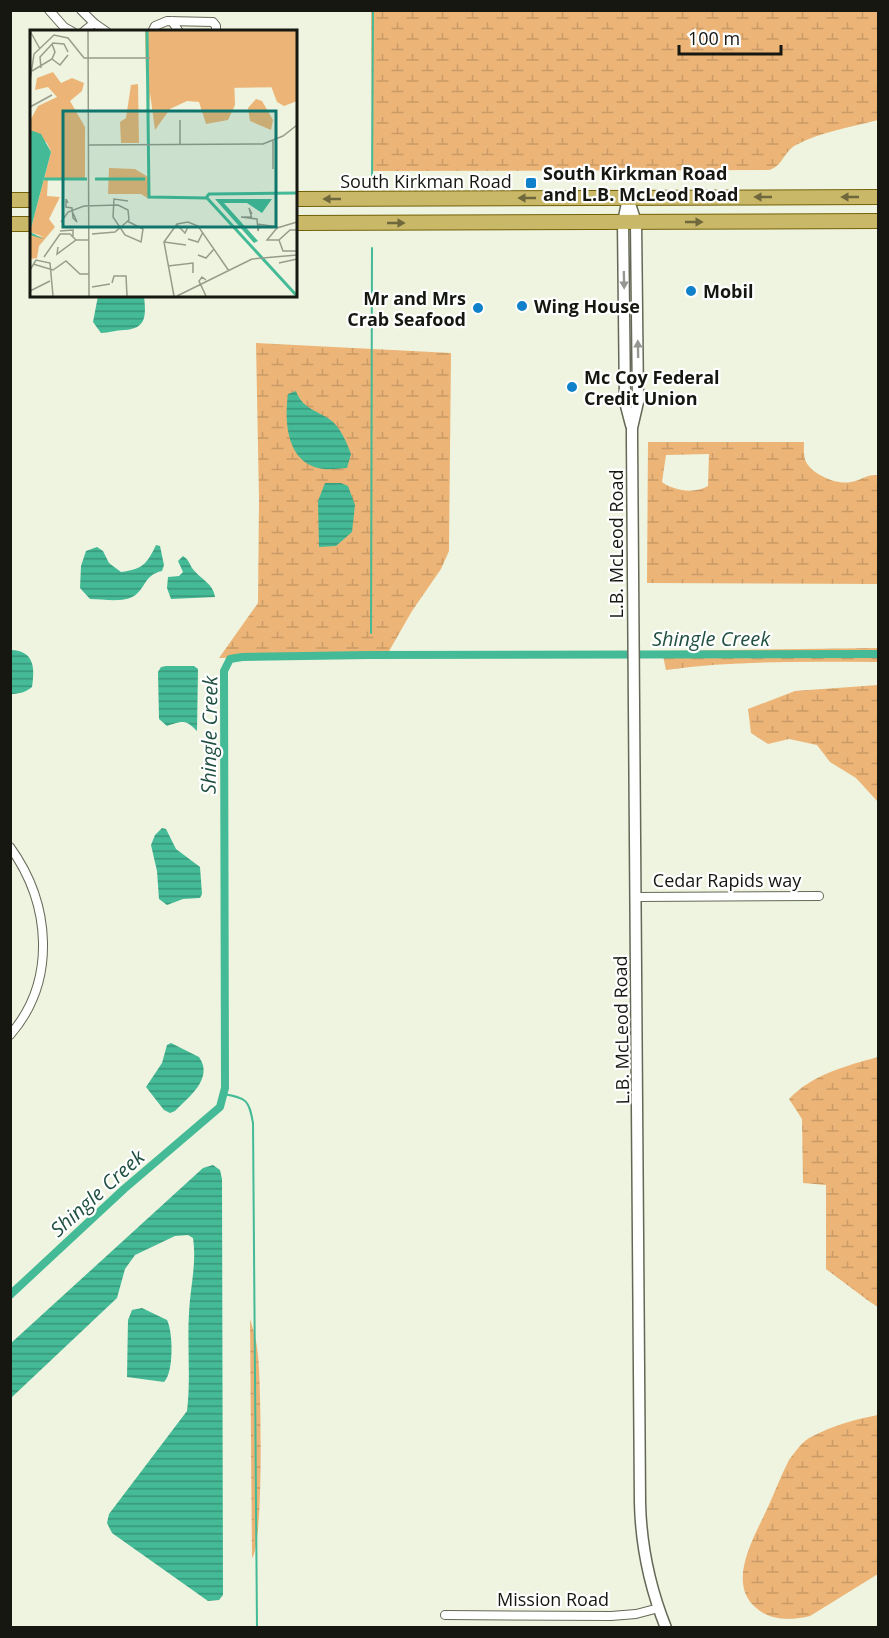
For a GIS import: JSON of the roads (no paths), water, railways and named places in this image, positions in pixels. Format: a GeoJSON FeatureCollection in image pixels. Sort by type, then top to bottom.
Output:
{"type":"FeatureCollection","features":[{"type":"Feature","properties":{"kind":"main road","name":"South Kirkman Road"},"geometry":{"type":"LineString","coordinates":[[297,199],[879,197]]}},
{"type":"Feature","properties":{"kind":"main road"},"geometry":{"type":"LineString","coordinates":[[10,200],[30,200]]}},
{"type":"Feature","properties":{"kind":"main road"},"geometry":{"type":"LineString","coordinates":[[297,223],[879,221]]}},
{"type":"Feature","properties":{"kind":"main road"},"geometry":{"type":"LineString","coordinates":[[10,224],[30,224]]}},
{"type":"Feature","properties":{"kind":"street"},"geometry":{"type":"LineString","coordinates":[[50,10],[69,30]]}},
{"type":"Feature","properties":{"kind":"street"},"geometry":{"type":"LineString","coordinates":[[81,10],[93,23],[104,30]]}},
{"type":"Feature","properties":{"kind":"street"},"geometry":{"type":"LineString","coordinates":[[172,21],[178,30]]}},
{"type":"Feature","properties":{"kind":"street"},"geometry":{"type":"LineString","coordinates":[[153,30],[155,26],[172,21],[213,22],[216,30]]}},
{"type":"Feature","properties":{"kind":"street"},"geometry":{"type":"LineString","coordinates":[[85,30],[93,23]]}},
{"type":"Feature","properties":{"kind":"street","name":"L.B. McLeod Road"},"geometry":{"type":"LineString","coordinates":[[628,198],[630,222],[625,402],[632,428],[640,1514],[648,1568],[666,1628]]}},
{"type":"Feature","properties":{"kind":"street"},"geometry":{"type":"LineString","coordinates":[[10,848],[22,866],[33,890],[44,944],[41,974],[33,999],[10,1035]]}},
{"type":"Feature","properties":{"kind":"street","name":"Cedar Rapids way"},"geometry":{"type":"LineString","coordinates":[[636,897],[819,896]]}},
{"type":"Feature","properties":{"kind":"street","name":"Mission Road"},"geometry":{"type":"LineString","coordinates":[[445,1615],[611,1616],[636,1614],[659,1608]]}},
{"type":"Feature","properties":{"kind":"waterway"},"geometry":{"type":"LineString","coordinates":[[372,183],[373,10]]}},
{"type":"Feature","properties":{"kind":"waterway"},"geometry":{"type":"LineString","coordinates":[[371,633],[372,248]]}},
{"type":"Feature","properties":{"kind":"waterway","name":"Shingle Creek"},"geometry":{"type":"LineString","coordinates":[[10,1295],[124,1189],[220,1107],[225,1088],[224,671],[230,659],[369,655],[878,654]]}},
{"type":"Feature","properties":{"kind":"waterway"},"geometry":{"type":"LineString","coordinates":[[223,1094],[246,1101],[253,1123],[257,1628]]}},
{"type":"Feature","properties":{"kind":"place","name":"South Kirkman Road and L.B. McLeod Road"},"geometry":{"type":"Point","coordinates":[531,183]}},
{"type":"Feature","properties":{"kind":"place","name":"Mobil"},"geometry":{"type":"Point","coordinates":[691,291]}},
{"type":"Feature","properties":{"kind":"place","name":"Wing House"},"geometry":{"type":"Point","coordinates":[522,306]}},
{"type":"Feature","properties":{"kind":"place","name":"Mr and Mrs Crab Seafood"},"geometry":{"type":"Point","coordinates":[478,308]}},
{"type":"Feature","properties":{"kind":"place","name":"Mc Coy Federal Credit Union"},"geometry":{"type":"Point","coordinates":[572,387]}}]}
